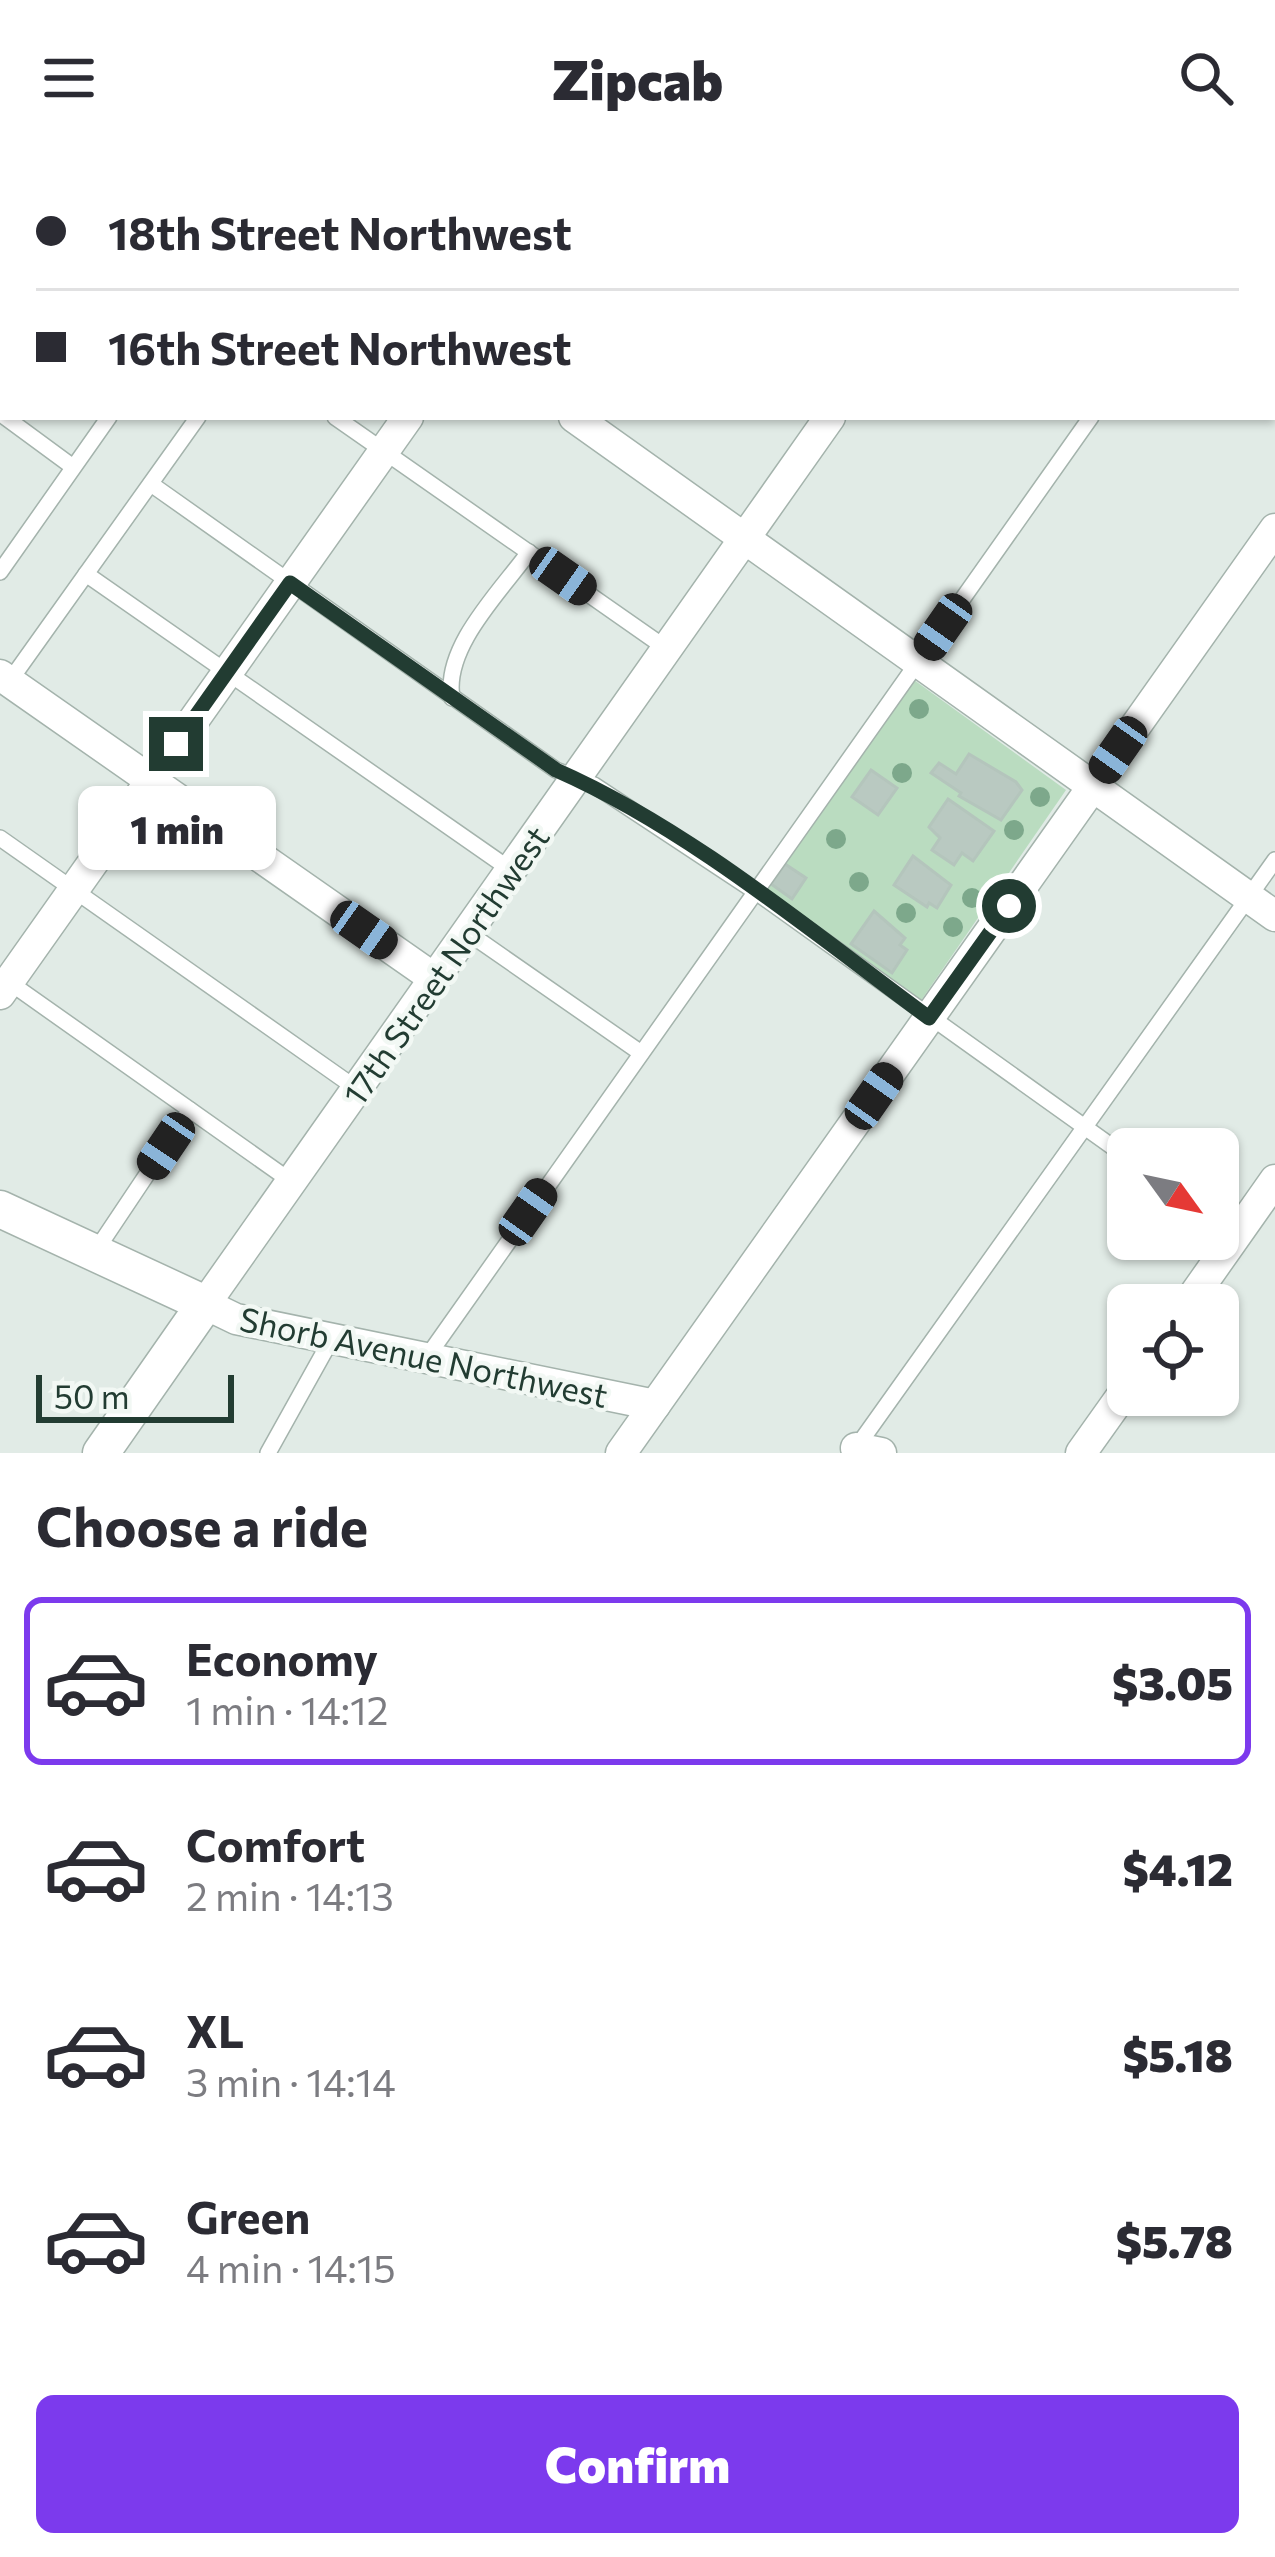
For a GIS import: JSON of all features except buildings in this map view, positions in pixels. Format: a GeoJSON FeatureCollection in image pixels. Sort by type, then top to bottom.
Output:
{"type":"FeatureCollection","features":[{"type":"Feature","properties":{"kind":"street"},"geometry":{"type":"LineString","coordinates":[[4,988],[406,420]]}},
{"type":"Feature","properties":{"kind":"street"},"geometry":{"type":"LineString","coordinates":[[578,420],[1275,916]]}},
{"type":"Feature","properties":{"kind":"street","name":"17th Street Northwest"},"geometry":{"type":"LineString","coordinates":[[101,1453],[745,538],[818,421]]}},
{"type":"Feature","properties":{"kind":"street"},"geometry":{"type":"LineString","coordinates":[[621,1453],[1275,529]]}},
{"type":"Feature","properties":{"kind":"street"},"geometry":{"type":"LineString","coordinates":[[5,679],[435,980]]}},
{"type":"Feature","properties":{"kind":"street"},"geometry":{"type":"LineString","coordinates":[[1239,1216],[1275,1180]]}},
{"type":"Feature","properties":{"kind":"street","name":"Shorb Avenue Northwest"},"geometry":{"type":"LineString","coordinates":[[0,1209],[236,1319],[655,1405]]}},
{"type":"Feature","properties":{"kind":"street"},"geometry":{"type":"LineString","coordinates":[[1081,1453],[1108,1416]]}},
{"type":"Feature","properties":{"kind":"lane"},"geometry":{"type":"LineString","coordinates":[[10,420],[74,467]]}},
{"type":"Feature","properties":{"kind":"lane"},"geometry":{"type":"LineString","coordinates":[[0,572],[107,420]]}},
{"type":"Feature","properties":{"kind":"lane"},"geometry":{"type":"LineString","coordinates":[[5,679],[196,420]]}},
{"type":"Feature","properties":{"kind":"lane"},"geometry":{"type":"LineString","coordinates":[[339,420],[667,649]]}},
{"type":"Feature","properties":{"kind":"lane"},"geometry":{"type":"LineString","coordinates":[[427,1357],[1089,420]]}},
{"type":"Feature","properties":{"kind":"lane"},"geometry":{"type":"LineString","coordinates":[[151,484],[452,698],[756,892],[1107,1144]]}},
{"type":"Feature","properties":{"kind":"lane"},"geometry":{"type":"LineString","coordinates":[[452,698],[449,674],[464,643],[529,552]]}},
{"type":"Feature","properties":{"kind":"lane"},"geometry":{"type":"LineString","coordinates":[[86,574],[512,870]]}},
{"type":"Feature","properties":{"kind":"lane"},"geometry":{"type":"LineString","coordinates":[[0,838],[357,1089]]}},
{"type":"Feature","properties":{"kind":"lane"},"geometry":{"type":"LineString","coordinates":[[868,1451],[1083,1127],[1275,860]]}},
{"type":"Feature","properties":{"kind":"lane"},"geometry":{"type":"LineString","coordinates":[[467,932],[641,1053]]}},
{"type":"Feature","properties":{"kind":"lane"},"geometry":{"type":"LineString","coordinates":[[4,988],[292,1182]]}},
{"type":"Feature","properties":{"kind":"lane"},"geometry":{"type":"LineString","coordinates":[[94,1253],[190,1110]]}},
{"type":"Feature","properties":{"kind":"lane"},"geometry":{"type":"LineString","coordinates":[[268,1453],[332,1338]]}},
{"type":"Feature","properties":{"kind":"green space"},"geometry":{"type":"Polygon","coordinates":[[[914,680],[1066,790],[920,1002],[763,888],[914,680]]]}},
{"type":"Feature","properties":{"kind":"route"},"geometry":{"type":"LineString","coordinates":[[176,744],[290,583],[556,770],[594,785],[756,892],[929,1018],[1009,906]]}}]}
